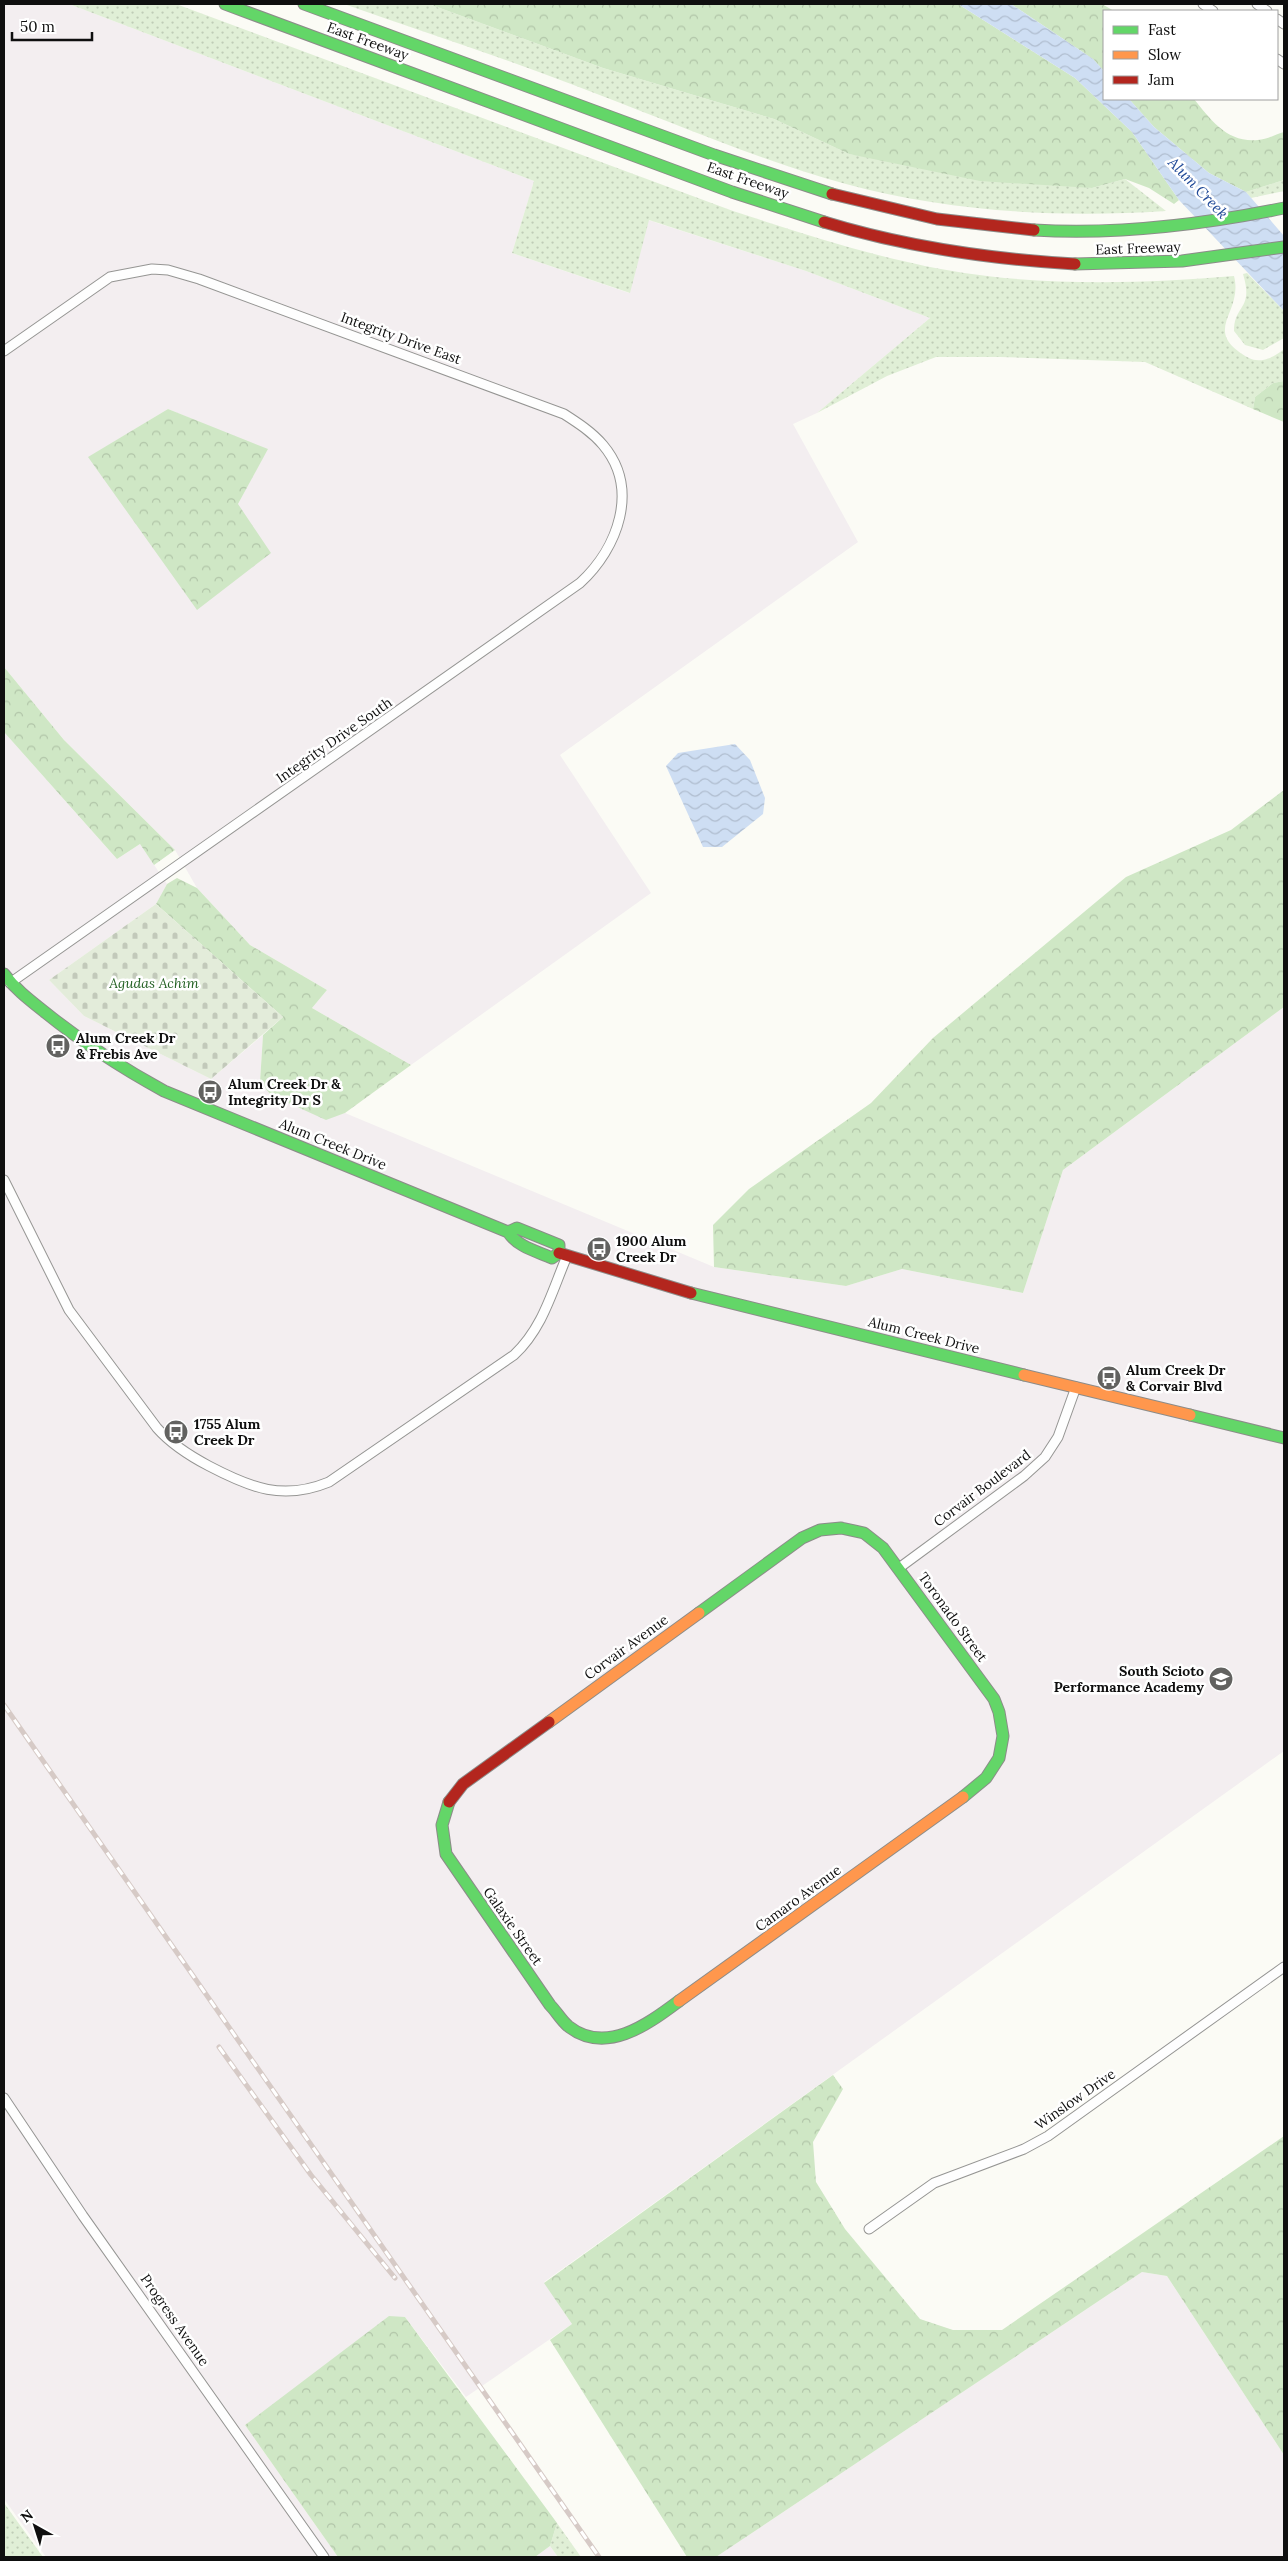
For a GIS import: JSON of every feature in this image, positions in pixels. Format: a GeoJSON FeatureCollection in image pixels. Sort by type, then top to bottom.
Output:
{"type":"FeatureCollection","features":[{"type":"Feature","properties":{"kind":"main road","name":"East Freeway"},"geometry":{"type":"LineString","coordinates":[[225,4],[749,197],[877,237],[964,254],[1041,263],[1108,265],[1183,262],[1284,247]]}},
{"type":"Feature","properties":{"kind":"main road","name":"East Freeway"},"geometry":{"type":"LineString","coordinates":[[304,4],[710,154],[795,183],[905,213],[1002,227],[1094,231],[1149,229],[1231,219],[1284,208]]}},
{"type":"Feature","properties":{"kind":"main road","name":"Alum Creek Drive"},"geometry":{"type":"LineString","coordinates":[[6,982],[88,1046],[124,1070],[164,1091],[508,1232],[512,1240],[552,1258],[563,1255],[722,1302],[1284,1438]]}},
{"type":"Feature","properties":{"kind":"main road","name":"Toronado Street"},"geometry":{"type":"LineString","coordinates":[[841,1528],[864,1533],[883,1548],[994,1699],[1003,1724],[1002,1751]]}},
{"type":"Feature","properties":{"kind":"main road","name":"Corvair Avenue"},"geometry":{"type":"LineString","coordinates":[[444,1812],[451,1796],[463,1784],[802,1538],[820,1530],[841,1528]]}},
{"type":"Feature","properties":{"kind":"main road","name":"Camaro Avenue"},"geometry":{"type":"LineString","coordinates":[[592,2037],[624,2036],[652,2021],[976,1788],[992,1772],[1002,1751]]}},
{"type":"Feature","properties":{"kind":"main road","name":"Galaxie Street"},"geometry":{"type":"LineString","coordinates":[[444,1812],[442,1840],[453,1866],[550,2005],[568,2026],[592,2037]]}},
{"type":"Feature","properties":{"kind":"street","name":"Integrity Drive East"},"geometry":{"type":"LineString","coordinates":[[4,350],[98,283],[110,277],[138,271],[168,270],[199,279],[564,414],[590,431],[604,445],[616,467],[620,483]]}},
{"type":"Feature","properties":{"kind":"street","name":"Integrity Drive South"},"geometry":{"type":"LineString","coordinates":[[6,982],[580,583],[597,565],[613,542],[620,518],[620,483]]}},
{"type":"Feature","properties":{"kind":"street"},"geometry":{"type":"LineString","coordinates":[[4,1180],[69,1310],[157,1428],[172,1444],[199,1460],[250,1485],[272,1491],[308,1490],[330,1482],[514,1355],[530,1338],[548,1308],[563,1255]]}},
{"type":"Feature","properties":{"kind":"street","name":"Corvair Boulevard"},"geometry":{"type":"LineString","coordinates":[[899,1568],[1024,1476],[1045,1457],[1058,1437],[1076,1388]]}},
{"type":"Feature","properties":{"kind":"street","name":"Winslow Drive"},"geometry":{"type":"LineString","coordinates":[[869,2229],[934,2183],[1024,2149],[1048,2136],[1284,1967]]}},
{"type":"Feature","properties":{"kind":"street","name":"Progress Avenue"},"geometry":{"type":"LineString","coordinates":[[4,2098],[83,2216],[324,2557]]}},
{"type":"Feature","properties":{"kind":"shaded area"},"geometry":{"type":"Polygon","coordinates":[[[4,4],[69,4],[534,181],[512,253],[629,293],[648,220],[806,271],[930,318],[817,413],[793,424],[858,542],[560,755],[651,893],[411,1065],[312,1008],[327,990],[250,945],[197,888],[175,850],[64,740],[4,667],[4,4]],[[168,409],[89,457],[238,504],[267,450],[168,409]]]}},
{"type":"Feature","properties":{"kind":"shaded area"},"geometry":{"type":"Polygon","coordinates":[[[4,732],[117,859],[140,844],[167,884],[156,904],[49,980],[84,1016],[211,1079],[263,1035],[260,1082],[326,1119],[345,1113],[714,1267],[846,1286],[902,1269],[1023,1293],[1063,1170],[1284,1007],[1284,1751],[544,2282],[572,2324],[466,2397],[405,2317],[245,2425],[338,2557],[46,2557],[4,2499],[4,732]]]}},
{"type":"Feature","properties":{"kind":"shaded area"},"geometry":{"type":"Polygon","coordinates":[[[1142,2272],[1167,2276],[1284,2455],[1284,2557],[716,2557],[1142,2272]]]}},
{"type":"Feature","properties":{"kind":"shaded area"},"geometry":{"type":"Polygon","coordinates":[[[550,2546],[558,2557],[535,2557],[550,2546]]]}},
{"type":"Feature","properties":{"kind":"green space"},"geometry":{"type":"Polygon","coordinates":[[[69,4],[176,4],[733,211],[889,258],[951,271],[1031,280],[1113,282],[1234,276],[1234,301],[1226,321],[1225,330],[1227,339],[1234,348],[1253,360],[1267,359],[1284,349],[1284,381],[1273,383],[1255,397],[1253,409],[1145,362],[1000,357],[936,357],[887,376],[817,413],[930,318],[806,271],[649,220],[630,293],[512,253],[534,181],[69,4]]]}},
{"type":"Feature","properties":{"kind":"green space"},"geometry":{"type":"Polygon","coordinates":[[[344,4],[429,4],[603,68],[774,119],[849,154],[1092,188],[1125,179],[1166,211],[1085,214],[1004,211],[925,201],[846,184],[742,150],[543,73],[344,4]]]}},
{"type":"Feature","properties":{"kind":"green space"},"geometry":{"type":"Polygon","coordinates":[[[429,4],[958,4],[1075,78],[1132,132],[1179,200],[1174,204],[1149,188],[1125,179],[1092,188],[980,181],[849,154],[774,119],[603,68],[429,4]]]}},
{"type":"Feature","properties":{"kind":"green space"},"geometry":{"type":"Polygon","coordinates":[[[1011,4],[1102,4],[1112,10],[1103,10],[1103,70],[1093,59],[1011,4]]]}},
{"type":"Feature","properties":{"kind":"green space"},"geometry":{"type":"Polygon","coordinates":[[[1130,100],[1195,100],[1214,122],[1237,138],[1261,140],[1284,132],[1284,180],[1246,192],[1209,173],[1154,127],[1130,100]]]}},
{"type":"Feature","properties":{"kind":"green space"},"geometry":{"type":"Polygon","coordinates":[[[1284,180],[1284,191],[1251,198],[1246,192],[1284,180]]]}},
{"type":"Feature","properties":{"kind":"green space"},"geometry":{"type":"Polygon","coordinates":[[[1247,273],[1284,311],[1284,338],[1263,350],[1245,345],[1234,331],[1237,316],[1245,301],[1246,286],[1243,274],[1247,273]]]}},
{"type":"Feature","properties":{"kind":"green space"},"geometry":{"type":"Polygon","coordinates":[[[1284,381],[1284,422],[1253,409],[1255,397],[1273,383],[1284,381]]]}},
{"type":"Feature","properties":{"kind":"green space"},"geometry":{"type":"Polygon","coordinates":[[[168,409],[268,449],[238,504],[271,553],[197,610],[88,457],[168,409]]]}},
{"type":"Feature","properties":{"kind":"green space"},"geometry":{"type":"Polygon","coordinates":[[[4,667],[64,740],[175,850],[154,865],[140,844],[117,859],[4,732],[4,667]]]}},
{"type":"Feature","properties":{"kind":"green space"},"geometry":{"type":"Polygon","coordinates":[[[1284,790],[1284,1007],[1063,1170],[1023,1293],[902,1269],[846,1286],[714,1267],[713,1225],[749,1189],[871,1103],[933,1038],[1126,877],[1231,830],[1284,790]]]}},
{"type":"Feature","properties":{"kind":"green space"},"geometry":{"type":"Polygon","coordinates":[[[177,878],[197,888],[250,945],[327,990],[312,1008],[411,1065],[345,1113],[326,1120],[271,1095],[260,1082],[263,1035],[283,1017],[156,904],[167,884],[177,878]]]}},
{"type":"Feature","properties":{"kind":"green space","name":"Agudas Achim"},"geometry":{"type":"Polygon","coordinates":[[[156,904],[283,1017],[211,1079],[84,1016],[49,980],[156,904]]]}},
{"type":"Feature","properties":{"kind":"green space"},"geometry":{"type":"Polygon","coordinates":[[[833,2075],[843,2089],[813,2142],[816,2182],[845,2229],[920,2319],[953,2330],[1002,2330],[1284,2136],[1284,2455],[1167,2276],[1142,2272],[716,2557],[687,2557],[550,2340],[572,2324],[544,2283],[833,2075]]]}},
{"type":"Feature","properties":{"kind":"green space"},"geometry":{"type":"Polygon","coordinates":[[[389,2316],[405,2317],[557,2523],[550,2546],[535,2557],[338,2557],[245,2425],[389,2316]]]}},
{"type":"Feature","properties":{"kind":"green space"},"geometry":{"type":"Polygon","coordinates":[[[4,2503],[43,2557],[4,2557],[4,2503]]]}},
{"type":"Feature","properties":{"kind":"green space"},"geometry":{"type":"Polygon","coordinates":[[[557,2523],[581,2557],[558,2557],[550,2546],[557,2523]]]}},
{"type":"Feature","properties":{"kind":"water","name":"Alum Creek"},"geometry":{"type":"Polygon","coordinates":[[[958,4],[1011,4],[1093,59],[1103,70],[1103,100],[1130,100],[1154,127],[1209,173],[1246,192],[1284,236],[1284,311],[1179,200],[1132,132],[1075,78],[958,4]]]}},
{"type":"Feature","properties":{"kind":"water"},"geometry":{"type":"Polygon","coordinates":[[[735,744],[750,760],[765,798],[763,814],[722,847],[703,847],[666,766],[678,753],[735,744]]]}},
{"type":"Feature","properties":{"kind":"railway"},"geometry":{"type":"LineString","coordinates":[[4,1705],[599,2557]]}},
{"type":"Feature","properties":{"kind":"railway"},"geometry":{"type":"LineString","coordinates":[[219,2047],[311,2175],[395,2278]]}},
{"type":"Feature","properties":{"kind":"traffic: fast"},"geometry":{"type":"LineString","coordinates":[[225,4],[732,192],[824,222]]}},
{"type":"Feature","properties":{"kind":"traffic: fast"},"geometry":{"type":"LineString","coordinates":[[304,4],[714,155],[832,194]]}},
{"type":"Feature","properties":{"kind":"traffic: fast"},"geometry":{"type":"LineString","coordinates":[[1034,230],[1128,230],[1191,224],[1284,208]]}},
{"type":"Feature","properties":{"kind":"traffic: fast"},"geometry":{"type":"LineString","coordinates":[[1075,264],[1182,261],[1284,247]]}},
{"type":"Feature","properties":{"kind":"traffic: fast"},"geometry":{"type":"LineString","coordinates":[[4,974],[24,995],[74,1035],[164,1091],[508,1232],[522,1245],[534,1251],[552,1258],[559,1253]]}},
{"type":"Feature","properties":{"kind":"traffic: fast"},"geometry":{"type":"LineString","coordinates":[[508,1232],[517,1228],[559,1245],[559,1253]]}},
{"type":"Feature","properties":{"kind":"traffic: fast"},"geometry":{"type":"LineString","coordinates":[[691,1293],[1024,1375]]}},
{"type":"Feature","properties":{"kind":"traffic: fast"},"geometry":{"type":"LineString","coordinates":[[1190,1415],[1284,1438]]}},
{"type":"Feature","properties":{"kind":"traffic: fast"},"geometry":{"type":"LineString","coordinates":[[841,1528],[864,1533],[883,1548],[994,1699],[999,1712],[1003,1736],[999,1758],[986,1778],[963,1797]]}},
{"type":"Feature","properties":{"kind":"traffic: fast"},"geometry":{"type":"LineString","coordinates":[[699,1613],[802,1538],[820,1530],[841,1528]]}},
{"type":"Feature","properties":{"kind":"traffic: fast"},"geometry":{"type":"LineString","coordinates":[[449,1802],[442,1825],[446,1854],[550,2005],[568,2026],[582,2034],[597,2038],[612,2037],[640,2027],[679,2001]]}},
{"type":"Feature","properties":{"kind":"traffic: slow"},"geometry":{"type":"LineString","coordinates":[[1024,1375],[1190,1415]]}},
{"type":"Feature","properties":{"kind":"traffic: slow"},"geometry":{"type":"LineString","coordinates":[[549,1722],[699,1613]]}},
{"type":"Feature","properties":{"kind":"traffic: slow"},"geometry":{"type":"LineString","coordinates":[[679,2001],[963,1797]]}},
{"type":"Feature","properties":{"kind":"traffic: jam"},"geometry":{"type":"LineString","coordinates":[[832,194],[937,219],[1034,230]]}},
{"type":"Feature","properties":{"kind":"traffic: jam"},"geometry":{"type":"LineString","coordinates":[[824,222],[917,245],[1011,259],[1075,264]]}},
{"type":"Feature","properties":{"kind":"traffic: jam"},"geometry":{"type":"LineString","coordinates":[[559,1253],[691,1293]]}},
{"type":"Feature","properties":{"kind":"traffic: jam"},"geometry":{"type":"LineString","coordinates":[[449,1802],[463,1784],[549,1722]]}},
{"type":"Feature","properties":{"kind":"place","name":"Alum Creek Dr & Frebis Ave"},"geometry":{"type":"Point","coordinates":[58,1046]}},
{"type":"Feature","properties":{"kind":"place","name":"Alum Creek Dr & Integrity Dr S"},"geometry":{"type":"Point","coordinates":[210,1092]}},
{"type":"Feature","properties":{"kind":"place","name":"1900 Alum Creek Dr"},"geometry":{"type":"Point","coordinates":[599,1249]}},
{"type":"Feature","properties":{"kind":"place","name":"Alum Creek Dr & Corvair Blvd"},"geometry":{"type":"Point","coordinates":[1109,1378]}},
{"type":"Feature","properties":{"kind":"place","name":"1755 Alum Creek Dr"},"geometry":{"type":"Point","coordinates":[176,1432]}},
{"type":"Feature","properties":{"kind":"place","name":"South Scioto Performance Academy"},"geometry":{"type":"Point","coordinates":[1221,1679]}}]}
